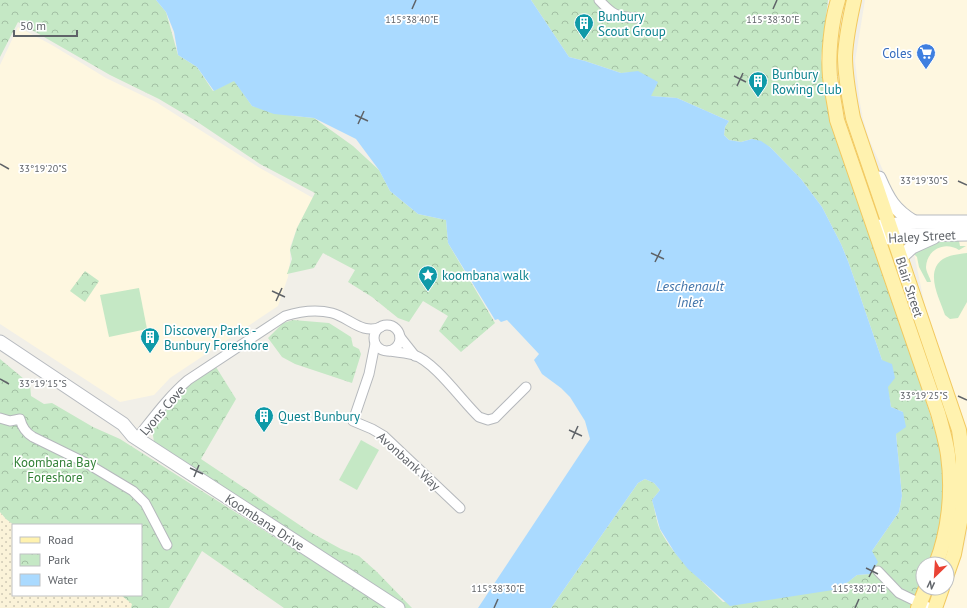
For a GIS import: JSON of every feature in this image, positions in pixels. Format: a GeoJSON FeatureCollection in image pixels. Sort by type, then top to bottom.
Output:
{"type":"FeatureCollection","features":[{"type":"Feature","properties":{"kind":"main road","name":"Blair Street"},"geometry":{"type":"LineString","coordinates":[[838,0],[832,34],[830,77],[841,132],[938,413],[948,455],[950,484],[947,517],[944,536],[938,556]]}},
{"type":"Feature","properties":{"kind":"main road","name":"Blair Street"},"geometry":{"type":"LineString","coordinates":[[854,0],[848,26],[845,56],[848,91],[856,132],[892,230],[959,430],[965,459],[963,506],[953,556]]}},
{"type":"Feature","properties":{"kind":"main road"},"geometry":{"type":"LineString","coordinates":[[856,132],[871,157],[888,197],[900,213],[914,222]]}},
{"type":"Feature","properties":{"kind":"main road","name":"Haley Street"},"geometry":{"type":"LineString","coordinates":[[876,233],[892,230],[914,222],[967,222]]}},
{"type":"Feature","properties":{"kind":"main road","name":"Haley Street"},"geometry":{"type":"LineString","coordinates":[[892,230],[967,234]]}},
{"type":"Feature","properties":{"kind":"main road"},"geometry":{"type":"LineString","coordinates":[[901,257],[912,247],[941,233]]}},
{"type":"Feature","properties":{"kind":"main road","name":"Koombana Drive"},"geometry":{"type":"LineString","coordinates":[[0,342],[123,424],[135,437],[398,608]]}},
{"type":"Feature","properties":{"kind":"main road","name":"Koombana Drive"},"geometry":{"type":"LineString","coordinates":[[0,352],[119,432],[135,437]]}},
{"type":"Feature","properties":{"kind":"main road"},"geometry":{"type":"LineString","coordinates":[[948,455],[965,459]]}},
{"type":"Feature","properties":{"kind":"main road"},"geometry":{"type":"LineString","coordinates":[[923,606],[925,596]]}},
{"type":"Feature","properties":{"kind":"main road"},"geometry":{"type":"LineString","coordinates":[[934,608],[939,596]]}},
{"type":"Feature","properties":{"kind":"street"},"geometry":{"type":"LineString","coordinates":[[599,0],[615,15],[622,18],[636,18]]}},
{"type":"Feature","properties":{"kind":"street","name":"Lyons Cove"},"geometry":{"type":"LineString","coordinates":[[135,437],[177,389],[188,380],[285,316],[303,311],[325,311],[365,329],[374,330],[381,327]]}},
{"type":"Feature","properties":{"kind":"street","name":"Lyons Cove"},"geometry":{"type":"LineString","coordinates":[[354,324],[362,333],[375,343]]}},
{"type":"Feature","properties":{"kind":"street"},"geometry":{"type":"LineString","coordinates":[[370,374],[375,343],[374,335],[381,327],[389,326],[396,330],[415,356],[430,366],[475,414],[482,418],[488,420],[495,418],[526,387]]}},
{"type":"Feature","properties":{"kind":"street"},"geometry":{"type":"LineString","coordinates":[[370,374],[382,356],[388,351],[396,348],[400,341],[400,337]]}},
{"type":"Feature","properties":{"kind":"street"},"geometry":{"type":"LineString","coordinates":[[375,343],[379,349],[415,356]]}},
{"type":"Feature","properties":{"kind":"street","name":"Avonbank Way"},"geometry":{"type":"LineString","coordinates":[[370,374],[353,421],[384,436],[460,508]]}},
{"type":"Feature","properties":{"kind":"street"},"geometry":{"type":"LineString","coordinates":[[0,418],[10,421],[20,419],[26,431],[33,438],[88,464],[133,491],[145,503],[167,545]]}},
{"type":"Feature","properties":{"kind":"street"},"geometry":{"type":"LineString","coordinates":[[878,571],[896,591],[923,606]]}},
{"type":"Feature","properties":{"kind":"shaded area"},"geometry":{"type":"Polygon","coordinates":[[[865,0],[967,0],[967,440],[929,326],[905,210],[893,193],[869,139],[863,119],[855,61],[865,0]]]}},
{"type":"Feature","properties":{"kind":"shaded area","name":"Discovery Parks - Bunbury Foreshore"},"geometry":{"type":"Polygon","coordinates":[[[18,27],[52,45],[106,78],[156,102],[260,168],[313,198],[297,228],[290,247],[288,277],[278,306],[170,378],[154,395],[120,402],[0,324],[0,65],[18,27]]]}},
{"type":"Feature","properties":{"kind":"shaded area"},"geometry":{"type":"Polygon","coordinates":[[[967,534],[967,608],[940,608],[945,596],[955,596],[955,571],[963,551],[967,534]]]}},
{"type":"Feature","properties":{"kind":"green space"},"geometry":{"type":"Polygon","coordinates":[[[0,0],[156,0],[166,12],[178,55],[197,67],[213,91],[234,80],[252,106],[294,116],[314,118],[353,146],[379,170],[390,191],[418,214],[446,220],[448,243],[495,323],[461,352],[439,331],[448,316],[423,301],[409,322],[398,318],[372,297],[348,282],[355,270],[323,253],[314,268],[287,274],[292,259],[290,250],[297,228],[315,193],[260,164],[196,121],[159,99],[110,75],[18,22],[0,57],[0,0]]]}},
{"type":"Feature","properties":{"kind":"green space"},"geometry":{"type":"Polygon","coordinates":[[[531,0],[828,0],[821,59],[834,125],[920,382],[943,456],[944,514],[933,556],[915,556],[915,596],[918,596],[913,608],[551,608],[638,483],[645,479],[654,483],[660,490],[652,500],[660,530],[666,540],[689,568],[723,602],[841,587],[857,575],[870,574],[872,551],[899,512],[902,496],[896,434],[903,412],[891,407],[882,360],[841,244],[822,207],[801,179],[770,147],[752,139],[741,142],[729,140],[724,135],[725,127],[729,121],[677,98],[650,96],[657,82],[638,72],[621,73],[569,57],[531,0]]]}},
{"type":"Feature","properties":{"kind":"green space"},"geometry":{"type":"Polygon","coordinates":[[[941,241],[959,241],[960,246],[966,246],[959,250],[948,246],[938,248],[933,251],[927,261],[926,269],[931,282],[927,282],[919,267],[917,257],[914,254],[927,246],[941,241]]]}},
{"type":"Feature","properties":{"kind":"green space"},"geometry":{"type":"Polygon","coordinates":[[[967,253],[967,302],[958,318],[950,319],[945,315],[937,294],[934,278],[935,271],[937,264],[943,259],[954,255],[967,253]]]}},
{"type":"Feature","properties":{"kind":"green space"},"geometry":{"type":"Polygon","coordinates":[[[85,271],[99,281],[85,302],[70,291],[85,271]]]}},
{"type":"Feature","properties":{"kind":"green space"},"geometry":{"type":"Polygon","coordinates":[[[139,288],[147,329],[109,337],[100,295],[139,288]]]}},
{"type":"Feature","properties":{"kind":"green space"},"geometry":{"type":"Polygon","coordinates":[[[293,320],[329,323],[351,337],[353,346],[359,349],[361,354],[352,383],[295,364],[282,357],[268,338],[283,323],[293,320]]]}},
{"type":"Feature","properties":{"kind":"green space","name":"Koombana Bay Foreshore"},"geometry":{"type":"Polygon","coordinates":[[[0,359],[30,384],[31,396],[44,404],[52,403],[93,427],[120,439],[389,608],[284,608],[202,551],[169,608],[131,608],[132,604],[122,596],[142,596],[142,524],[13,524],[0,512],[0,359]]]}},
{"type":"Feature","properties":{"kind":"green space"},"geometry":{"type":"Polygon","coordinates":[[[216,367],[236,399],[201,459],[310,532],[341,549],[359,556],[412,608],[405,608],[389,600],[154,442],[152,429],[156,422],[191,383],[216,367]]]}},
{"type":"Feature","properties":{"kind":"green space"},"geometry":{"type":"Polygon","coordinates":[[[361,440],[379,450],[357,490],[339,480],[361,440]]]}},
{"type":"Feature","properties":{"kind":"sand"},"geometry":{"type":"Polygon","coordinates":[[[0,512],[13,524],[12,596],[122,596],[133,604],[131,608],[0,608],[0,512]]]}},
{"type":"Feature","properties":{"kind":"water","name":"Leschenault Inlet"},"geometry":{"type":"Polygon","coordinates":[[[156,0],[531,0],[569,57],[621,73],[638,71],[658,82],[651,96],[677,98],[729,121],[725,127],[724,135],[729,140],[741,142],[752,139],[761,141],[770,147],[801,179],[822,207],[848,261],[882,360],[892,364],[895,378],[888,387],[891,407],[903,412],[906,427],[896,434],[902,496],[899,512],[872,551],[878,562],[870,574],[857,575],[833,590],[730,606],[688,569],[675,553],[660,529],[652,500],[660,490],[654,483],[645,479],[638,483],[551,608],[478,608],[590,439],[585,421],[570,397],[561,388],[542,374],[534,360],[539,354],[507,320],[501,322],[498,319],[495,320],[448,243],[446,220],[418,214],[390,191],[379,170],[356,139],[314,118],[274,114],[252,106],[234,81],[214,91],[197,67],[178,55],[174,32],[166,12],[156,0]]]}},
{"type":"Feature","properties":{"kind":"place","name":"Bunbury Scout Group"},"geometry":{"type":"Point","coordinates":[584,40]}},
{"type":"Feature","properties":{"kind":"place","name":"Coles"},"geometry":{"type":"Point","coordinates":[926,70]}},
{"type":"Feature","properties":{"kind":"place","name":"Bunbury Rowing Club"},"geometry":{"type":"Point","coordinates":[758,98]}},
{"type":"Feature","properties":{"kind":"place","name":"koombana walk"},"geometry":{"type":"Point","coordinates":[428,292]}},
{"type":"Feature","properties":{"kind":"place","name":"Discovery Parks - Bunbury Foreshore"},"geometry":{"type":"Point","coordinates":[150,354]}},
{"type":"Feature","properties":{"kind":"place","name":"Quest Bunbury"},"geometry":{"type":"Point","coordinates":[264,433]}}]}
